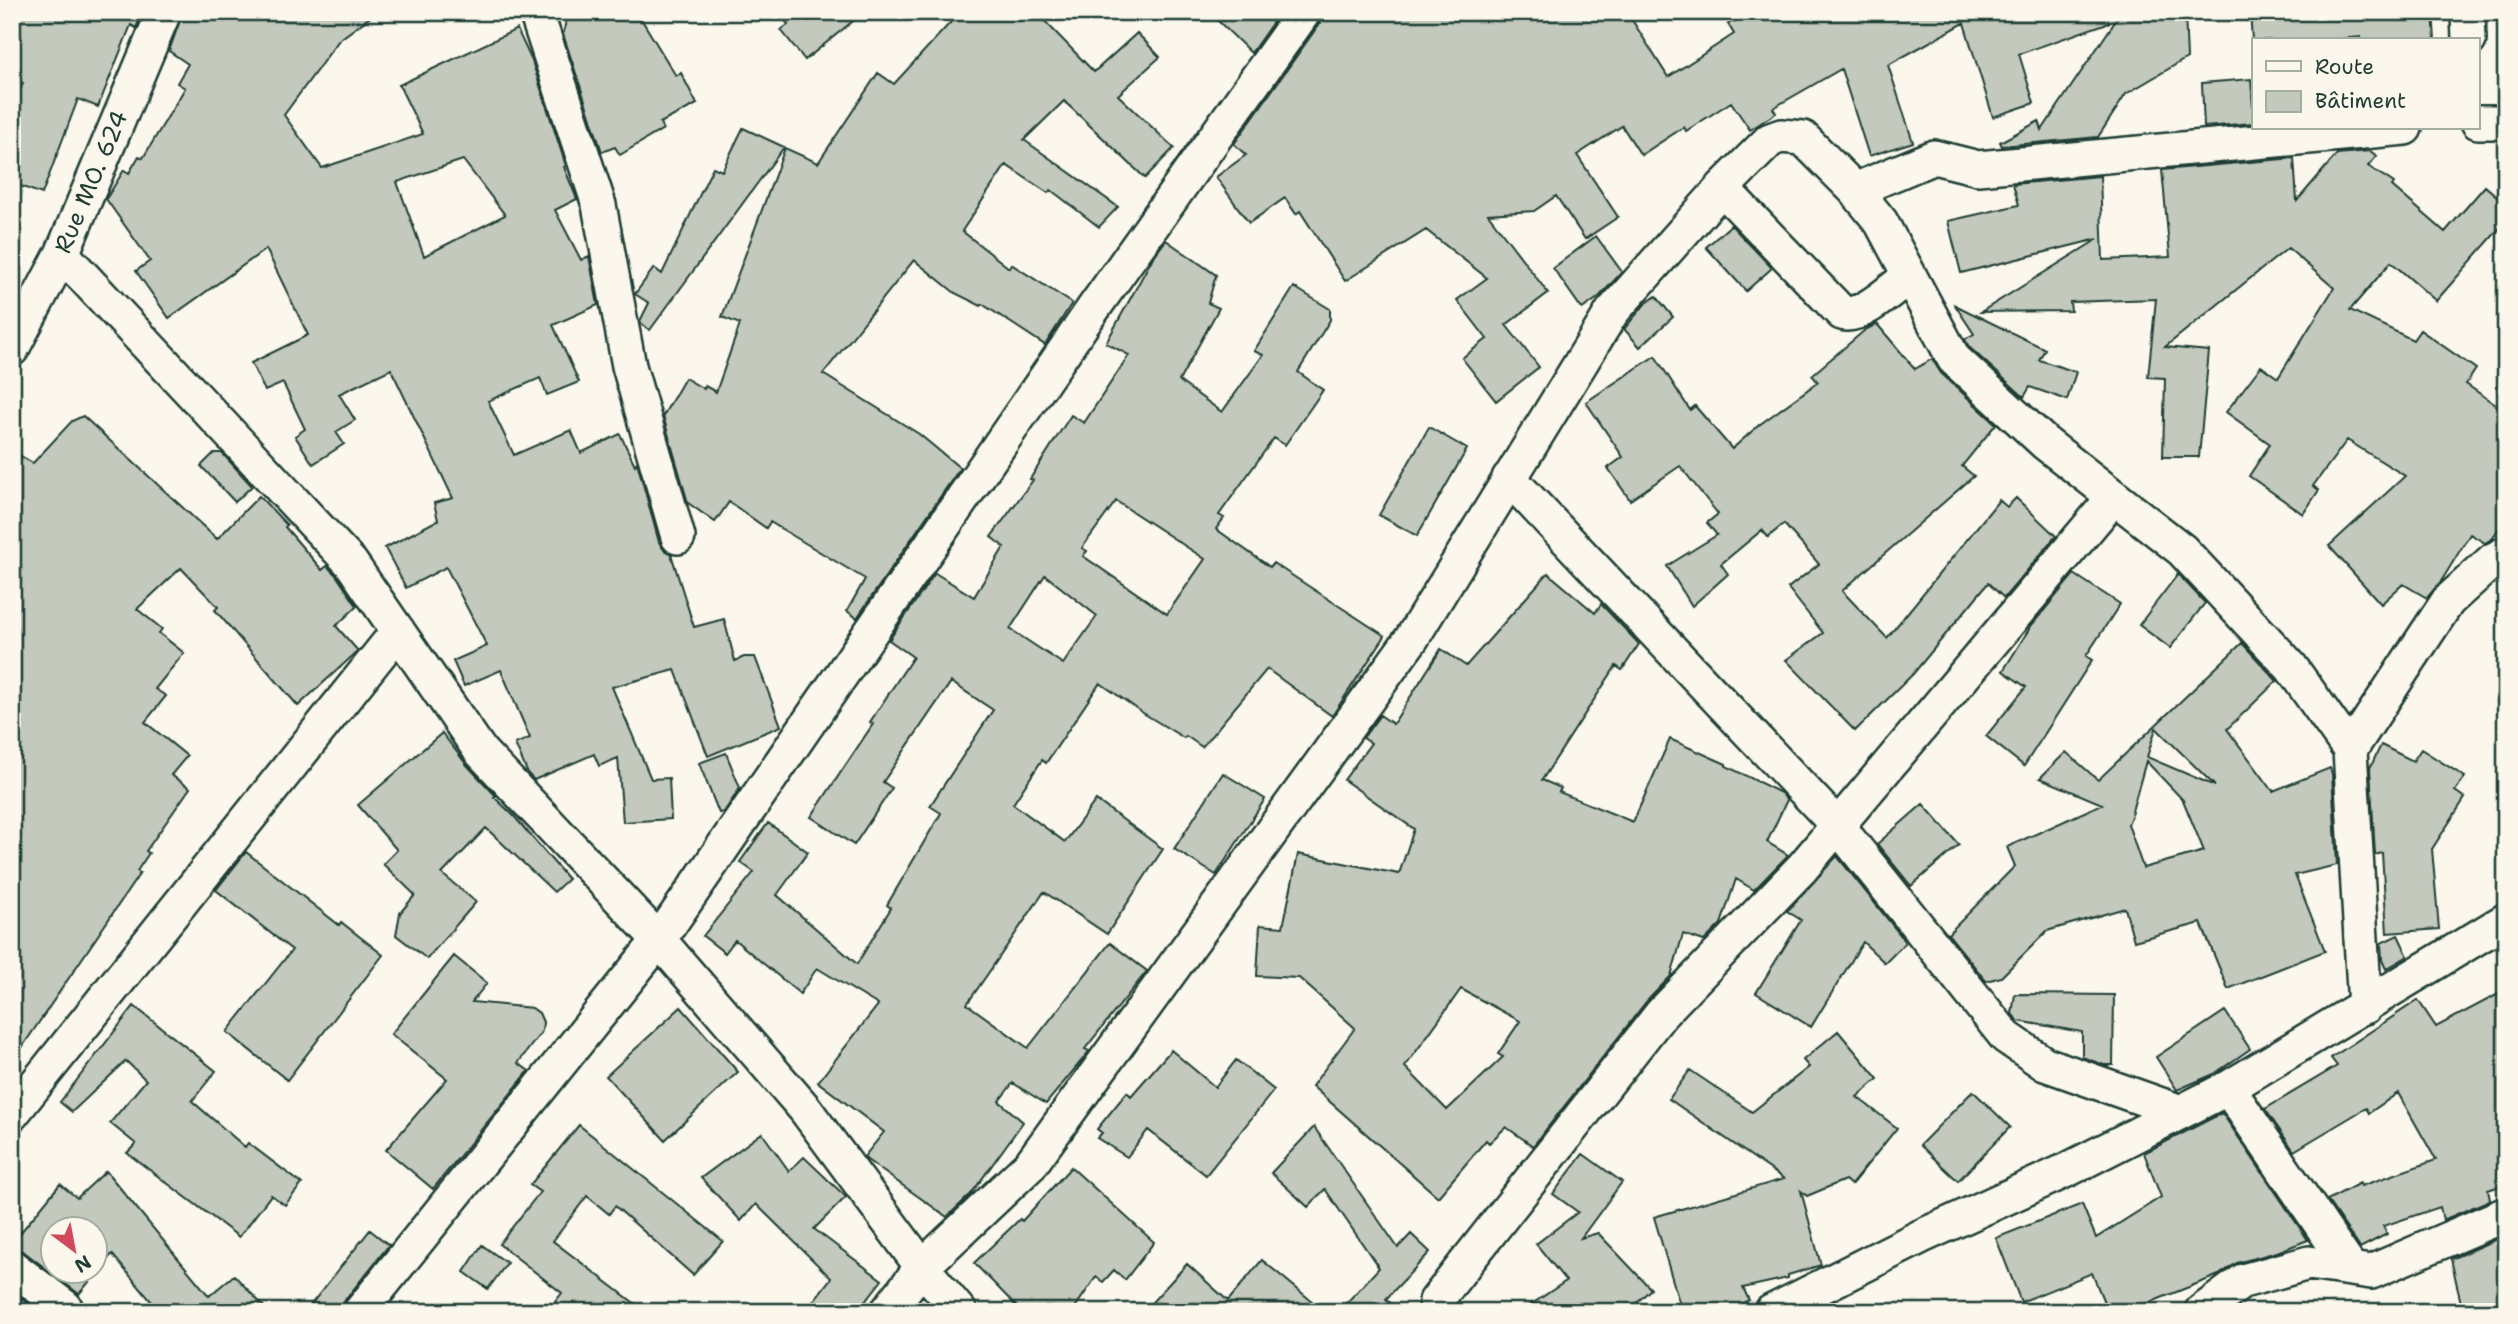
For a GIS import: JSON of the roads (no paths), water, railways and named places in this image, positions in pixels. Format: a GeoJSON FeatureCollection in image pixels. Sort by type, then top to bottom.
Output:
{"type":"FeatureCollection","features":[{"type":"Feature","properties":{"kind":"street","name":"Rue MO. 624"},"geometry":{"type":"LineString","coordinates":[[12,349],[62,254],[164,12]]}},
{"type":"Feature","properties":{"kind":"street"},"geometry":{"type":"LineString","coordinates":[[536,12],[599,205],[629,366],[678,537]]}},
{"type":"Feature","properties":{"kind":"street"},"geometry":{"type":"LineString","coordinates":[[359,1312],[659,940],[1093,309],[1304,12]]}},
{"type":"Feature","properties":{"kind":"street"},"geometry":{"type":"LineString","coordinates":[[2468,12],[2469,38]]}},
{"type":"Feature","properties":{"kind":"street"},"geometry":{"type":"LineString","coordinates":[[2480,122],[2506,122]]}},
{"type":"Feature","properties":{"kind":"street"},"geometry":{"type":"LineString","coordinates":[[1855,190],[1934,157],[1979,168],[2384,130]]}},
{"type":"Feature","properties":{"kind":"street"},"geometry":{"type":"LineString","coordinates":[[887,1312],[922,1268],[1030,1165],[1412,638],[1612,312],[1722,188],[1770,140],[1781,136],[1803,138],[1855,190],[1881,222],[1954,359],[2046,443],[2182,550],[2291,667],[2350,750],[2365,1007]]}},
{"type":"Feature","properties":{"kind":"street"},"geometry":{"type":"LineString","coordinates":[[1722,188],[1842,313],[1859,313],[1909,276]]}},
{"type":"Feature","properties":{"kind":"street"},"geometry":{"type":"LineString","coordinates":[[62,254],[351,562],[481,752],[659,940],[805,1109],[922,1268],[960,1312]]}},
{"type":"Feature","properties":{"kind":"street"},"geometry":{"type":"LineString","coordinates":[[1509,478],[1837,825],[2006,1037],[2045,1065],[2181,1112]]}},
{"type":"Feature","properties":{"kind":"street"},"geometry":{"type":"LineString","coordinates":[[1436,1301],[1661,1014],[1802,869],[2114,497]]}},
{"type":"Feature","properties":{"kind":"street"},"geometry":{"type":"LineString","coordinates":[[2350,750],[2448,601],[2493,560],[2506,553]]}},
{"type":"Feature","properties":{"kind":"street"},"geometry":{"type":"LineString","coordinates":[[12,1114],[398,631]]}},
{"type":"Feature","properties":{"kind":"street"},"geometry":{"type":"LineString","coordinates":[[1771,1312],[1922,1236],[2069,1169],[2228,1088],[2506,920]]}},
{"type":"Feature","properties":{"kind":"street"},"geometry":{"type":"LineString","coordinates":[[2228,1088],[2351,1269]]}},
{"type":"Feature","properties":{"kind":"street"},"geometry":{"type":"LineString","coordinates":[[2201,1312],[2243,1281],[2309,1264],[2371,1272],[2506,1214]]}},
{"type":"Feature","properties":{"kind":"street"},"geometry":{"type":"LineString","coordinates":[[12,1267],[65,1307]]}}]}
